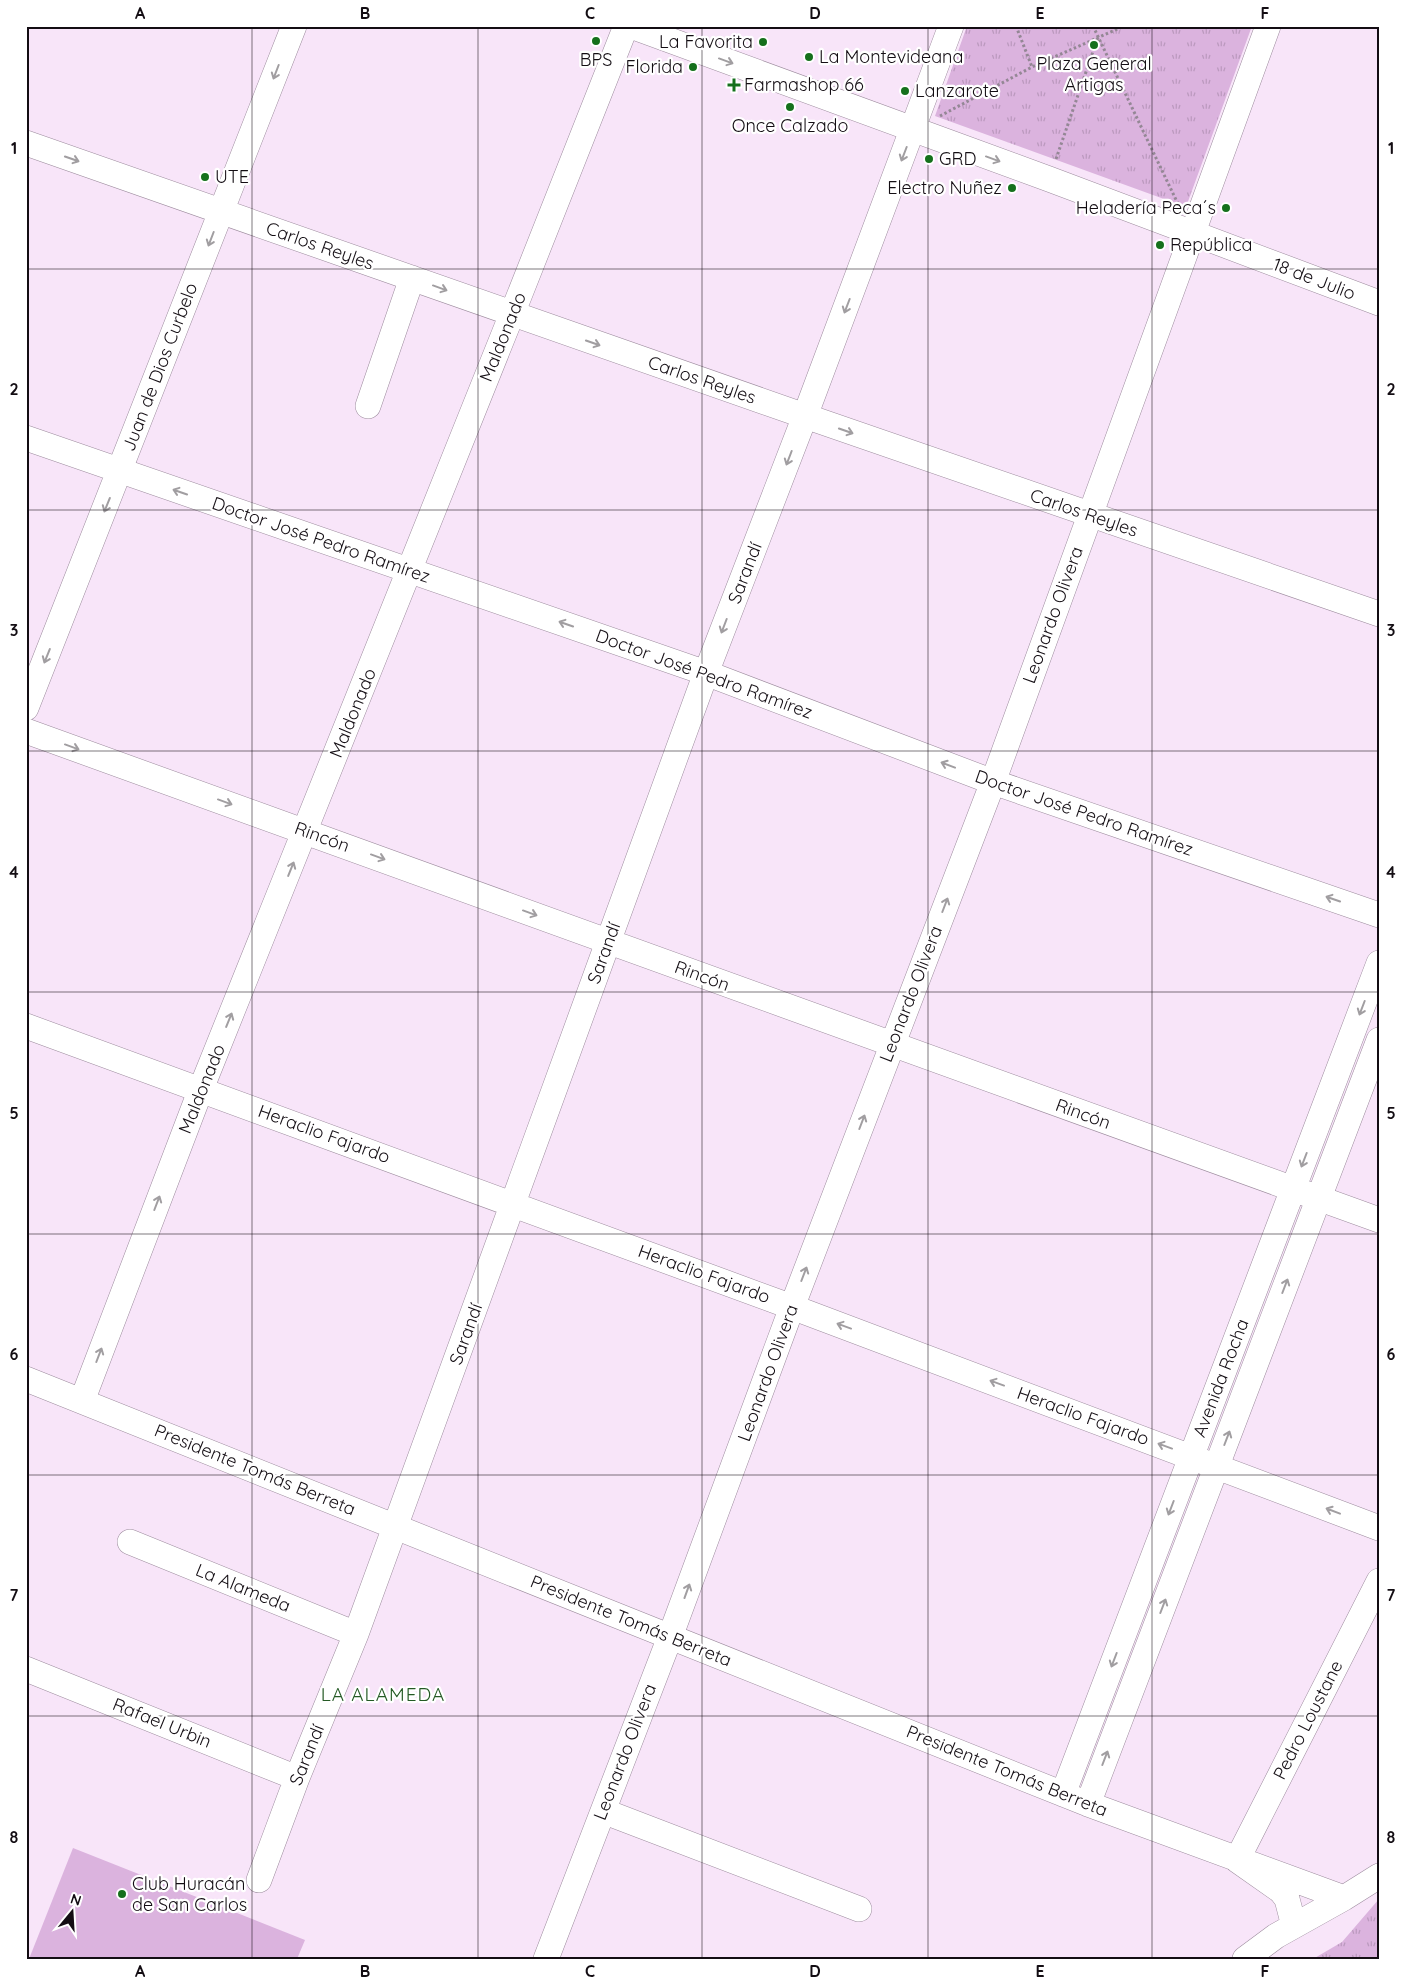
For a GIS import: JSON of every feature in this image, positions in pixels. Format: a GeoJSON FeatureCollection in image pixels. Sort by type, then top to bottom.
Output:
{"type":"FeatureCollection","features":[{"type":"Feature","properties":{"kind":"street","name":"Juan de Dios Curbelo"},"geometry":{"type":"LineString","coordinates":[[26,708],[294,26]]}},
{"type":"Feature","properties":{"kind":"street","name":"Maldonado"},"geometry":{"type":"LineString","coordinates":[[82,1401],[201,1089],[306,831],[626,26]]}},
{"type":"Feature","properties":{"kind":"street","name":"18 de Julio"},"geometry":{"type":"LineString","coordinates":[[631,26],[1049,179],[1379,303]]}},
{"type":"Feature","properties":{"kind":"street","name":"Sarandí"},"geometry":{"type":"LineString","coordinates":[[259,1880],[297,1778],[356,1634],[706,673],[805,416],[951,26]]}},
{"type":"Feature","properties":{"kind":"street","name":"Leonardo Olivera"},"geometry":{"type":"LineString","coordinates":[[546,1959],[670,1637],[891,1045],[993,782],[1088,515],[1268,26]]}},
{"type":"Feature","properties":{"kind":"street","name":"Carlos Reyles"},"geometry":{"type":"LineString","coordinates":[[26,143],[1088,515],[1379,614]]}},
{"type":"Feature","properties":{"kind":"street"},"geometry":{"type":"LineString","coordinates":[[368,406],[412,278]]}},
{"type":"Feature","properties":{"kind":"street","name":"Doctor José Pedro Ramírez"},"geometry":{"type":"LineString","coordinates":[[26,438],[706,673],[993,782],[1379,915]]}},
{"type":"Feature","properties":{"kind":"street","name":"Rincón"},"geometry":{"type":"LineString","coordinates":[[26,731],[1379,1220]]}},
{"type":"Feature","properties":{"kind":"street","name":"Avenida Rocha"},"geometry":{"type":"LineString","coordinates":[[1063,1794],[1379,962]]}},
{"type":"Feature","properties":{"kind":"street","name":"Heraclio Fajardo"},"geometry":{"type":"LineString","coordinates":[[26,1026],[792,1307],[1216,1465],[1379,1528]]}},
{"type":"Feature","properties":{"kind":"street","name":"Avenida Rocha"},"geometry":{"type":"LineString","coordinates":[[1088,1804],[1379,1040]]}},
{"type":"Feature","properties":{"kind":"street","name":"Presidente Tomás Berreta"},"geometry":{"type":"LineString","coordinates":[[26,1379],[1088,1804],[1344,1898]]}},
{"type":"Feature","properties":{"kind":"street","name":"La Alameda"},"geometry":{"type":"LineString","coordinates":[[130,1542],[356,1634]]}},
{"type":"Feature","properties":{"kind":"street","name":"Pedro Loustane"},"geometry":{"type":"LineString","coordinates":[[1237,1860],[1379,1581]]}},
{"type":"Feature","properties":{"kind":"street","name":"Rafael Urbin"},"geometry":{"type":"LineString","coordinates":[[26,1668],[297,1778]]}},
{"type":"Feature","properties":{"kind":"street"},"geometry":{"type":"LineString","coordinates":[[603,1811],[859,1909]]}},
{"type":"Feature","properties":{"kind":"street","name":"Presidente Tomás Berreta"},"geometry":{"type":"LineString","coordinates":[[1237,1860],[1281,1891],[1287,1899],[1285,1930]]}},
{"type":"Feature","properties":{"kind":"street"},"geometry":{"type":"LineString","coordinates":[[1246,1959],[1285,1930],[1344,1898],[1379,1876]]}},
{"type":"Feature","properties":{"kind":"path"},"geometry":{"type":"LineString","coordinates":[[1016,26],[1032,67]]}},
{"type":"Feature","properties":{"kind":"path"},"geometry":{"type":"LineString","coordinates":[[1094,26],[1192,232]]}},
{"type":"Feature","properties":{"kind":"path"},"geometry":{"type":"LineString","coordinates":[[913,130],[1032,67],[1124,26]]}},
{"type":"Feature","properties":{"kind":"path"},"geometry":{"type":"LineString","coordinates":[[1049,179],[1098,37]]}},
{"type":"Feature","properties":{"kind":"green space"},"geometry":{"type":"Polygon","coordinates":[[[967,26],[1252,26],[1186,207],[935,116],[967,26]]]}},
{"type":"Feature","properties":{"kind":"green space","name":"Club Huracán de San Carlos"},"geometry":{"type":"Polygon","coordinates":[[[73,1848],[305,1940],[297,1959],[29,1959],[73,1848]]]}},
{"type":"Feature","properties":{"kind":"green space"},"geometry":{"type":"Polygon","coordinates":[[[1379,1899],[1379,1959],[1313,1959],[1342,1942],[1379,1899]]]}},
{"type":"Feature","properties":{"kind":"place","name":"BPS"},"geometry":{"type":"Point","coordinates":[596,41]}},
{"type":"Feature","properties":{"kind":"place","name":"La Favorita"},"geometry":{"type":"Point","coordinates":[763,42]}},
{"type":"Feature","properties":{"kind":"place","name":"Plaza General Artigas"},"geometry":{"type":"Point","coordinates":[1094,45]}},
{"type":"Feature","properties":{"kind":"place","name":"La Montevideana"},"geometry":{"type":"Point","coordinates":[809,57]}},
{"type":"Feature","properties":{"kind":"place","name":"Florida"},"geometry":{"type":"Point","coordinates":[693,67]}},
{"type":"Feature","properties":{"kind":"place","name":"Farmashop 66"},"geometry":{"type":"Point","coordinates":[734,85]}},
{"type":"Feature","properties":{"kind":"place","name":"Lanzarote"},"geometry":{"type":"Point","coordinates":[905,91]}},
{"type":"Feature","properties":{"kind":"place","name":"Once Calzado"},"geometry":{"type":"Point","coordinates":[790,107]}},
{"type":"Feature","properties":{"kind":"place","name":"GRD"},"geometry":{"type":"Point","coordinates":[929,159]}},
{"type":"Feature","properties":{"kind":"place","name":"UTE"},"geometry":{"type":"Point","coordinates":[205,177]}},
{"type":"Feature","properties":{"kind":"place","name":"Electro Nuñez"},"geometry":{"type":"Point","coordinates":[1012,188]}},
{"type":"Feature","properties":{"kind":"place","name":"Heladería Peca´s"},"geometry":{"type":"Point","coordinates":[1226,208]}},
{"type":"Feature","properties":{"kind":"place","name":"República"},"geometry":{"type":"Point","coordinates":[1160,245]}},
{"type":"Feature","properties":{"kind":"place","name":"Club Huracán de San Carlos"},"geometry":{"type":"Point","coordinates":[122,1894]}},
{"type":"Feature","properties":{"kind":"district","name":"LA ALAMEDA"},"geometry":{"type":"Point","coordinates":[383,1694]}}]}
